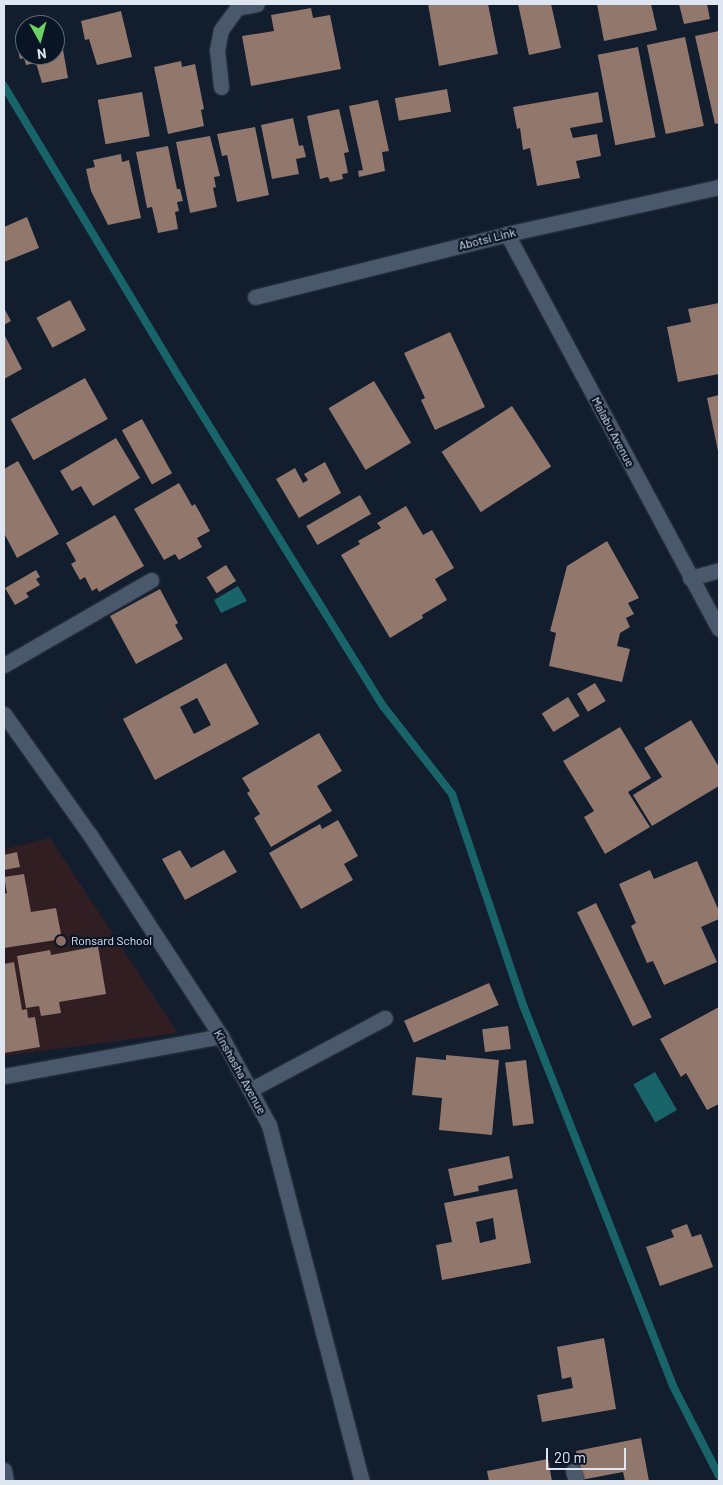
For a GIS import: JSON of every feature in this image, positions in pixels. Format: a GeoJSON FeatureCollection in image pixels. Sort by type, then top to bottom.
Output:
{"type":"FeatureCollection","features":[{"type":"Feature","properties":{"kind":"street"},"geometry":{"type":"LineString","coordinates":[[221,88],[217,50],[221,30],[237,8],[254,4]]}},
{"type":"Feature","properties":{"kind":"street","name":"Abotsi Link"},"geometry":{"type":"LineString","coordinates":[[255,297],[508,234],[719,187]]}},
{"type":"Feature","properties":{"kind":"street","name":"Malabu Avenue"},"geometry":{"type":"LineString","coordinates":[[508,234],[690,578],[719,628]]}},
{"type":"Feature","properties":{"kind":"street"},"geometry":{"type":"LineString","coordinates":[[690,578],[719,570]]}},
{"type":"Feature","properties":{"kind":"street"},"geometry":{"type":"LineString","coordinates":[[4,665],[151,580]]}},
{"type":"Feature","properties":{"kind":"street","name":"Kinshasha Avenue"},"geometry":{"type":"LineString","coordinates":[[4,714],[90,835],[221,1036],[269,1124],[362,1481]]}},
{"type":"Feature","properties":{"kind":"street"},"geometry":{"type":"LineString","coordinates":[[250,1090],[385,1018]]}},
{"type":"Feature","properties":{"kind":"street"},"geometry":{"type":"LineString","coordinates":[[4,1076],[221,1036]]}},
{"type":"Feature","properties":{"kind":"street"},"geometry":{"type":"LineString","coordinates":[[4,1470],[6,1481]]}},
{"type":"Feature","properties":{"kind":"shaded area"},"geometry":{"type":"Polygon","coordinates":[[[238,586],[247,601],[221,613],[214,600],[238,586]]]}},
{"type":"Feature","properties":{"kind":"shaded area","name":"Ronsard School"},"geometry":{"type":"Polygon","coordinates":[[[50,838],[178,1033],[4,1056],[4,849],[50,838]]]}},
{"type":"Feature","properties":{"kind":"shaded area"},"geometry":{"type":"Polygon","coordinates":[[[655,1072],[677,1110],[655,1123],[633,1084],[655,1072]]]}},
{"type":"Feature","properties":{"kind":"building"},"geometry":{"type":"Polygon","coordinates":[[[428,4],[488,4],[498,54],[439,66],[428,4]]]}},
{"type":"Feature","properties":{"kind":"building"},"geometry":{"type":"Polygon","coordinates":[[[518,4],[551,4],[561,48],[529,55],[518,4]]]}},
{"type":"Feature","properties":{"kind":"building"},"geometry":{"type":"Polygon","coordinates":[[[597,4],[651,4],[657,30],[604,41],[597,4]]]}},
{"type":"Feature","properties":{"kind":"building"},"geometry":{"type":"Polygon","coordinates":[[[679,4],[707,4],[710,19],[684,24],[679,4]]]}},
{"type":"Feature","properties":{"kind":"building"},"geometry":{"type":"Polygon","coordinates":[[[311,8],[313,18],[330,15],[341,69],[251,86],[242,36],[274,31],[271,15],[311,8]]]}},
{"type":"Feature","properties":{"kind":"building"},"geometry":{"type":"Polygon","coordinates":[[[121,11],[132,57],[97,65],[89,39],[85,40],[81,21],[121,11]]]}},
{"type":"Feature","properties":{"kind":"building"},"geometry":{"type":"Polygon","coordinates":[[[719,31],[719,123],[715,124],[695,36],[719,31]]]}},
{"type":"Feature","properties":{"kind":"building"},"geometry":{"type":"Polygon","coordinates":[[[685,37],[704,126],[666,134],[647,45],[685,37]]]}},
{"type":"Feature","properties":{"kind":"building"},"geometry":{"type":"Polygon","coordinates":[[[638,47],[656,137],[615,145],[598,55],[638,47]]]}},
{"type":"Feature","properties":{"kind":"building"},"geometry":{"type":"Polygon","coordinates":[[[65,61],[68,78],[42,83],[37,65],[65,65],[65,61]]]}},
{"type":"Feature","properties":{"kind":"building"},"geometry":{"type":"Polygon","coordinates":[[[181,61],[182,67],[195,64],[204,109],[201,110],[204,126],[168,134],[154,67],[181,61]]]}},
{"type":"Feature","properties":{"kind":"building"},"geometry":{"type":"Polygon","coordinates":[[[447,89],[451,112],[399,121],[395,98],[447,89]]]}},
{"type":"Feature","properties":{"kind":"building"},"geometry":{"type":"Polygon","coordinates":[[[142,92],[150,136],[105,144],[98,100],[142,92]]]}},
{"type":"Feature","properties":{"kind":"building"},"geometry":{"type":"Polygon","coordinates":[[[598,92],[603,122],[570,128],[573,138],[597,134],[601,156],[576,161],[580,178],[537,186],[530,148],[523,150],[520,128],[517,129],[513,107],[598,92]]]}},
{"type":"Feature","properties":{"kind":"building"},"geometry":{"type":"Polygon","coordinates":[[[378,100],[389,151],[382,152],[385,171],[359,177],[358,171],[363,170],[349,106],[378,100]]]}},
{"type":"Feature","properties":{"kind":"building"},"geometry":{"type":"Polygon","coordinates":[[[339,109],[349,152],[344,153],[348,173],[342,174],[343,179],[330,182],[328,177],[320,179],[307,116],[339,109]]]}},
{"type":"Feature","properties":{"kind":"building"},"geometry":{"type":"Polygon","coordinates":[[[293,118],[299,146],[303,145],[306,157],[296,159],[299,174],[272,179],[261,125],[293,118]]]}},
{"type":"Feature","properties":{"kind":"building"},"geometry":{"type":"Polygon","coordinates":[[[255,127],[269,195],[237,202],[227,155],[222,156],[217,134],[255,127]]]}},
{"type":"Feature","properties":{"kind":"building"},"geometry":{"type":"Polygon","coordinates":[[[210,136],[220,176],[214,177],[216,187],[213,188],[217,207],[190,213],[176,142],[210,136]]]}},
{"type":"Feature","properties":{"kind":"building"},"geometry":{"type":"Polygon","coordinates":[[[168,146],[177,189],[180,189],[183,201],[177,202],[179,211],[175,212],[178,229],[158,233],[152,207],[147,208],[136,152],[168,146]]]}},
{"type":"Feature","properties":{"kind":"building"},"geometry":{"type":"Polygon","coordinates":[[[121,154],[122,162],[129,160],[141,218],[108,225],[91,191],[86,169],[95,167],[93,160],[121,154]]]}},
{"type":"Feature","properties":{"kind":"building"},"geometry":{"type":"Polygon","coordinates":[[[27,217],[39,248],[4,262],[4,227],[27,217]]]}},
{"type":"Feature","properties":{"kind":"building"},"geometry":{"type":"Polygon","coordinates":[[[70,300],[86,330],[52,348],[36,318],[70,300]]]}},
{"type":"Feature","properties":{"kind":"building"},"geometry":{"type":"Polygon","coordinates":[[[719,303],[719,374],[678,382],[667,327],[691,322],[688,309],[719,303]]]}},
{"type":"Feature","properties":{"kind":"building"},"geometry":{"type":"Polygon","coordinates":[[[4,308],[11,321],[4,325],[4,308]]]}},
{"type":"Feature","properties":{"kind":"building"},"geometry":{"type":"Polygon","coordinates":[[[450,332],[485,407],[435,430],[421,400],[425,398],[404,353],[450,332]]]}},
{"type":"Feature","properties":{"kind":"building"},"geometry":{"type":"Polygon","coordinates":[[[4,334],[22,369],[4,379],[4,334]]]}},
{"type":"Feature","properties":{"kind":"building"},"geometry":{"type":"Polygon","coordinates":[[[85,378],[108,419],[33,460],[11,419],[85,378]]]}},
{"type":"Feature","properties":{"kind":"building"},"geometry":{"type":"Polygon","coordinates":[[[374,381],[411,443],[366,470],[329,408],[374,381]]]}},
{"type":"Feature","properties":{"kind":"building"},"geometry":{"type":"Polygon","coordinates":[[[719,395],[719,451],[718,451],[707,398],[719,395]]]}},
{"type":"Feature","properties":{"kind":"building"},"geometry":{"type":"Polygon","coordinates":[[[512,406],[551,466],[481,512],[442,452],[512,406]]]}},
{"type":"Feature","properties":{"kind":"building"},"geometry":{"type":"Polygon","coordinates":[[[142,419],[172,473],[152,484],[122,430],[142,419]]]}},
{"type":"Feature","properties":{"kind":"building"},"geometry":{"type":"Polygon","coordinates":[[[116,438],[140,478],[93,506],[81,486],[72,491],[60,471],[116,438]]]}},
{"type":"Feature","properties":{"kind":"building"},"geometry":{"type":"Polygon","coordinates":[[[18,461],[59,534],[17,558],[4,533],[4,469],[18,461]]]}},
{"type":"Feature","properties":{"kind":"building"},"geometry":{"type":"Polygon","coordinates":[[[325,462],[341,493],[299,518],[276,479],[295,468],[303,483],[308,480],[304,474],[325,462]]]}},
{"type":"Feature","properties":{"kind":"building"},"geometry":{"type":"Polygon","coordinates":[[[179,483],[192,506],[195,504],[210,531],[197,538],[202,547],[179,560],[175,554],[164,560],[134,509],[179,483]]]}},
{"type":"Feature","properties":{"kind":"building"},"geometry":{"type":"Polygon","coordinates":[[[360,495],[371,514],[317,545],[306,526],[360,495]]]}},
{"type":"Feature","properties":{"kind":"building"},"geometry":{"type":"Polygon","coordinates":[[[406,506],[423,535],[432,530],[454,568],[435,579],[447,600],[422,615],[423,618],[390,638],[341,555],[360,544],[358,541],[381,528],[377,523],[406,506]]]}},
{"type":"Feature","properties":{"kind":"building"},"geometry":{"type":"Polygon","coordinates":[[[115,515],[144,566],[99,592],[97,588],[92,591],[85,577],[80,580],[71,564],[76,561],[66,543],[115,515]]]}},
{"type":"Feature","properties":{"kind":"building"},"geometry":{"type":"Polygon","coordinates":[[[607,541],[639,598],[628,603],[634,614],[626,618],[630,627],[620,633],[617,646],[630,649],[622,682],[549,666],[556,633],[550,631],[567,566],[607,541]]]}},
{"type":"Feature","properties":{"kind":"building"},"geometry":{"type":"Polygon","coordinates":[[[226,565],[236,581],[217,593],[206,577],[226,565]]]}},
{"type":"Feature","properties":{"kind":"building"},"geometry":{"type":"Polygon","coordinates":[[[36,570],[40,577],[36,579],[40,585],[26,593],[29,597],[15,605],[5,588],[36,570]]]}},
{"type":"Feature","properties":{"kind":"building"},"geometry":{"type":"Polygon","coordinates":[[[160,589],[178,623],[175,625],[183,639],[136,664],[110,616],[160,589]]]}},
{"type":"Feature","properties":{"kind":"building"},"geometry":{"type":"Polygon","coordinates":[[[226,663],[259,724],[155,780],[123,719],[226,663]],[[197,698],[180,707],[194,734],[211,725],[197,698]]]}},
{"type":"Feature","properties":{"kind":"building"},"geometry":{"type":"Polygon","coordinates":[[[595,683],[606,701],[588,712],[577,694],[595,683]]]}},
{"type":"Feature","properties":{"kind":"building"},"geometry":{"type":"Polygon","coordinates":[[[568,697],[580,716],[553,732],[542,713],[568,697]]]}},
{"type":"Feature","properties":{"kind":"building"},"geometry":{"type":"Polygon","coordinates":[[[691,720],[719,767],[719,786],[652,826],[633,795],[662,777],[644,748],[691,720]]]}},
{"type":"Feature","properties":{"kind":"building"},"geometry":{"type":"Polygon","coordinates":[[[620,727],[651,778],[628,792],[650,827],[605,854],[584,817],[594,811],[563,761],[620,727]]]}},
{"type":"Feature","properties":{"kind":"building"},"geometry":{"type":"Polygon","coordinates":[[[319,733],[342,771],[317,786],[332,811],[271,847],[254,818],[260,814],[247,793],[250,791],[242,778],[319,733]]]}},
{"type":"Feature","properties":{"kind":"building"},"geometry":{"type":"Polygon","coordinates":[[[338,820],[358,856],[344,864],[353,880],[301,909],[269,853],[320,824],[322,829],[338,820]]]}},
{"type":"Feature","properties":{"kind":"building"},"geometry":{"type":"Polygon","coordinates":[[[180,850],[191,868],[224,850],[237,872],[185,900],[162,859],[180,850]]]}},
{"type":"Feature","properties":{"kind":"building"},"geometry":{"type":"Polygon","coordinates":[[[17,852],[20,867],[4,870],[4,855],[17,852]]]}},
{"type":"Feature","properties":{"kind":"building"},"geometry":{"type":"Polygon","coordinates":[[[697,861],[719,911],[719,919],[701,927],[717,962],[664,985],[653,961],[647,963],[631,926],[636,923],[619,884],[650,870],[654,879],[697,861]]]}},
{"type":"Feature","properties":{"kind":"building"},"geometry":{"type":"Polygon","coordinates":[[[24,874],[31,912],[56,908],[62,939],[4,948],[4,894],[7,893],[4,877],[24,874]]]}},
{"type":"Feature","properties":{"kind":"building"},"geometry":{"type":"Polygon","coordinates":[[[596,903],[652,1017],[633,1026],[577,912],[596,903]]]}},
{"type":"Feature","properties":{"kind":"building"},"geometry":{"type":"Polygon","coordinates":[[[98,946],[106,994],[59,1002],[61,1013],[41,1016],[39,1006],[26,1008],[17,956],[50,950],[51,955],[98,946]]]}},
{"type":"Feature","properties":{"kind":"building"},"geometry":{"type":"Polygon","coordinates":[[[14,962],[22,1010],[27,1009],[28,1018],[35,1017],[40,1047],[4,1053],[4,964],[14,962]]]}},
{"type":"Feature","properties":{"kind":"building"},"geometry":{"type":"Polygon","coordinates":[[[489,983],[499,1005],[414,1043],[404,1021],[489,983]]]}},
{"type":"Feature","properties":{"kind":"building"},"geometry":{"type":"Polygon","coordinates":[[[719,1007],[719,1104],[707,1110],[686,1073],[681,1077],[660,1039],[719,1007]]]}},
{"type":"Feature","properties":{"kind":"building"},"geometry":{"type":"Polygon","coordinates":[[[508,1026],[511,1049],[485,1052],[482,1029],[508,1026]]]}},
{"type":"Feature","properties":{"kind":"building"},"geometry":{"type":"Polygon","coordinates":[[[446,1055],[499,1060],[492,1135],[439,1130],[442,1098],[412,1095],[416,1057],[446,1060],[446,1055]]]}},
{"type":"Feature","properties":{"kind":"building"},"geometry":{"type":"Polygon","coordinates":[[[526,1060],[534,1124],[513,1126],[505,1063],[526,1060]]]}},
{"type":"Feature","properties":{"kind":"building"},"geometry":{"type":"Polygon","coordinates":[[[509,1156],[513,1178],[478,1186],[479,1191],[454,1196],[448,1169],[509,1156]]]}},
{"type":"Feature","properties":{"kind":"building"},"geometry":{"type":"Polygon","coordinates":[[[517,1189],[531,1263],[442,1280],[436,1245],[452,1242],[444,1203],[517,1189]],[[493,1218],[476,1222],[480,1243],[496,1239],[493,1218]]]}},
{"type":"Feature","properties":{"kind":"building"},"geometry":{"type":"Polygon","coordinates":[[[687,1224],[692,1237],[701,1234],[713,1267],[660,1286],[646,1247],[674,1237],[671,1230],[687,1224]]]}},
{"type":"Feature","properties":{"kind":"building"},"geometry":{"type":"Polygon","coordinates":[[[604,1338],[616,1409],[542,1422],[537,1395],[573,1388],[571,1377],[562,1379],[557,1347],[604,1338]]]}},
{"type":"Feature","properties":{"kind":"building"},"geometry":{"type":"Polygon","coordinates":[[[641,1438],[649,1481],[625,1481],[623,1472],[581,1480],[576,1451],[641,1438]]]}},
{"type":"Feature","properties":{"kind":"building"},"geometry":{"type":"Polygon","coordinates":[[[548,1459],[552,1481],[489,1481],[487,1471],[548,1459]]]}},
{"type":"Feature","properties":{"kind":"waterway"},"geometry":{"type":"LineString","coordinates":[[4,86],[182,382],[383,706],[452,794],[523,1005],[673,1386],[719,1476]]}},
{"type":"Feature","properties":{"kind":"place","name":"Ronsard School"},"geometry":{"type":"Point","coordinates":[61,941]}}]}
